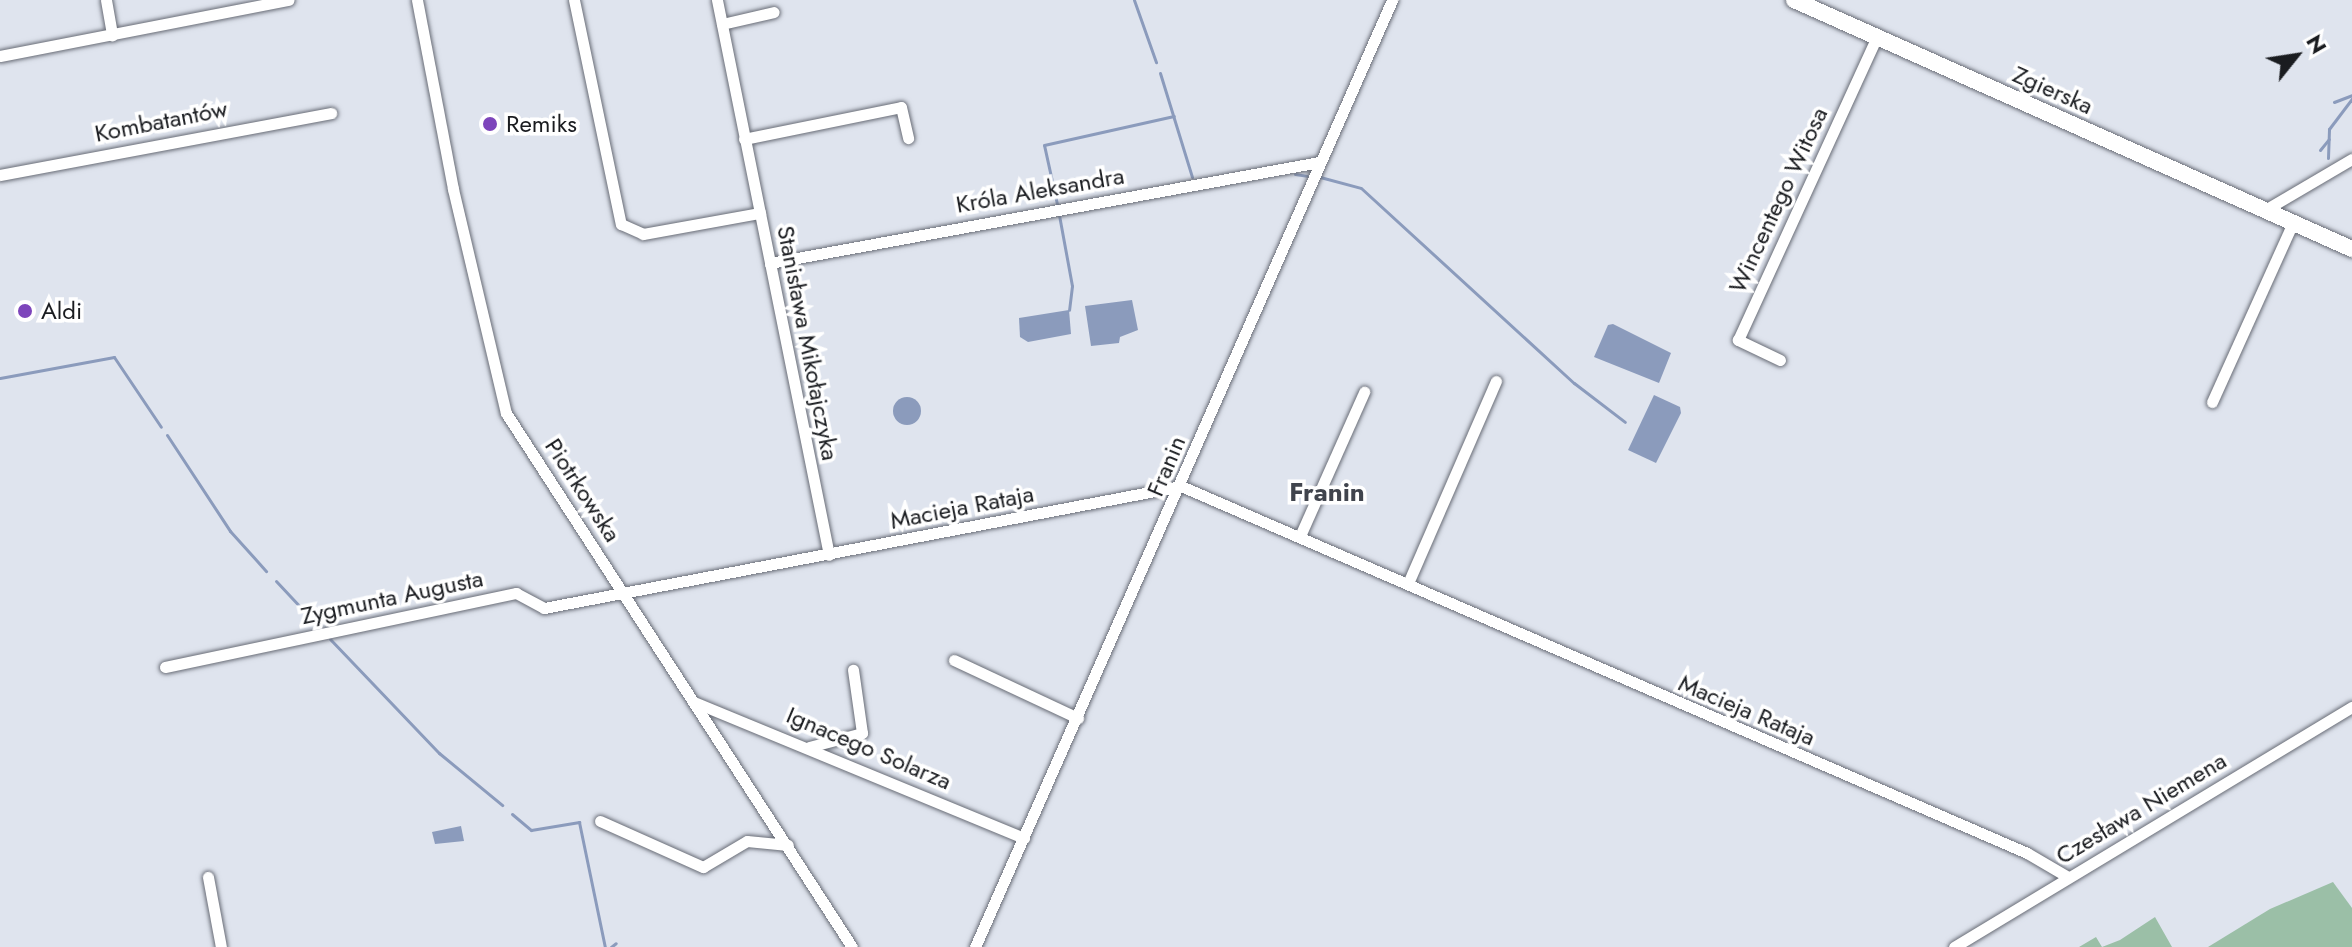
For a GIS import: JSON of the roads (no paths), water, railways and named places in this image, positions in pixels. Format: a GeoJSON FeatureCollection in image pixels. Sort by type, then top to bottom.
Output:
{"type":"FeatureCollection","features":[{"type":"Feature","properties":{"kind":"main road","name":"Zgierska"},"geometry":{"type":"LineString","coordinates":[[1794,0],[2352,249]]}},
{"type":"Feature","properties":{"kind":"street"},"geometry":{"type":"LineString","coordinates":[[106,0],[112,35]]}},
{"type":"Feature","properties":{"kind":"street"},"geometry":{"type":"LineString","coordinates":[[0,56],[289,0]]}},
{"type":"Feature","properties":{"kind":"street","name":"Piotrkowska"},"geometry":{"type":"LineString","coordinates":[[417,0],[503,405],[852,947]]}},
{"type":"Feature","properties":{"kind":"street"},"geometry":{"type":"LineString","coordinates":[[574,0],[621,224],[643,234],[760,213]]}},
{"type":"Feature","properties":{"kind":"street","name":"Stanisława Mikołajczyka"},"geometry":{"type":"LineString","coordinates":[[717,0],[829,555]]}},
{"type":"Feature","properties":{"kind":"street","name":"Franin"},"geometry":{"type":"LineString","coordinates":[[975,947],[1181,486],[1319,162],[1392,0]]}},
{"type":"Feature","properties":{"kind":"street"},"geometry":{"type":"LineString","coordinates":[[722,24],[774,12]]}},
{"type":"Feature","properties":{"kind":"street","name":"Wincentego Witosa"},"geometry":{"type":"LineString","coordinates":[[1780,360],[1738,340],[1877,37]]}},
{"type":"Feature","properties":{"kind":"street"},"geometry":{"type":"LineString","coordinates":[[744,139],[901,107],[908,138]]}},
{"type":"Feature","properties":{"kind":"street","name":"Kombatantów"},"geometry":{"type":"LineString","coordinates":[[0,175],[331,113]]}},
{"type":"Feature","properties":{"kind":"street"},"geometry":{"type":"LineString","coordinates":[[2265,210],[2352,159]]}},
{"type":"Feature","properties":{"kind":"street","name":"Króla Aleksandra"},"geometry":{"type":"LineString","coordinates":[[770,263],[1319,162]]}},
{"type":"Feature","properties":{"kind":"street"},"geometry":{"type":"LineString","coordinates":[[2212,402],[2293,223]]}},
{"type":"Feature","properties":{"kind":"street"},"geometry":{"type":"LineString","coordinates":[[1409,581],[1496,381]]}},
{"type":"Feature","properties":{"kind":"street"},"geometry":{"type":"LineString","coordinates":[[1300,536],[1364,392]]}},
{"type":"Feature","properties":{"kind":"street","name":"Macieja Rataja"},"geometry":{"type":"LineString","coordinates":[[624,594],[1181,486],[1409,581],[1667,700],[2027,853],[2068,877]]}},
{"type":"Feature","properties":{"kind":"street","name":"Zygmunta Augusta"},"geometry":{"type":"LineString","coordinates":[[165,667],[516,593],[544,608],[624,594]]}},
{"type":"Feature","properties":{"kind":"street"},"geometry":{"type":"LineString","coordinates":[[954,660],[1078,718]]}},
{"type":"Feature","properties":{"kind":"street"},"geometry":{"type":"LineString","coordinates":[[808,747],[862,733],[853,670]]}},
{"type":"Feature","properties":{"kind":"street","name":"Ignacego Solarza"},"geometry":{"type":"LineString","coordinates":[[694,702],[1024,838]]}},
{"type":"Feature","properties":{"kind":"street","name":"Czesława Niemena"},"geometry":{"type":"LineString","coordinates":[[1954,947],[2352,707]]}},
{"type":"Feature","properties":{"kind":"street"},"geometry":{"type":"LineString","coordinates":[[600,821],[703,867],[747,841],[788,845]]}},
{"type":"Feature","properties":{"kind":"street"},"geometry":{"type":"LineString","coordinates":[[208,877],[221,947]]}},
{"type":"Feature","properties":{"kind":"water"},"geometry":{"type":"Polygon","coordinates":[[[1132,300],[1138,330],[1120,337],[1119,343],[1091,346],[1085,306],[1132,300]]]}},
{"type":"Feature","properties":{"kind":"water"},"geometry":{"type":"Polygon","coordinates":[[[1069,310],[1071,334],[1028,342],[1020,337],[1019,318],[1069,310]]]}},
{"type":"Feature","properties":{"kind":"water"},"geometry":{"type":"Polygon","coordinates":[[[1613,324],[1671,353],[1659,383],[1594,357],[1608,325],[1613,324]]]}},
{"type":"Feature","properties":{"kind":"water"},"geometry":{"type":"Polygon","coordinates":[[[1654,395],[1680,407],[1681,413],[1656,463],[1628,450],[1654,395]]]}},
{"type":"Feature","properties":{"kind":"water"},"geometry":{"type":"Polygon","coordinates":[[[907,397],[917,401],[921,411],[917,421],[907,425],[897,421],[893,411],[897,401],[907,397]]]}},
{"type":"Feature","properties":{"kind":"water"},"geometry":{"type":"Polygon","coordinates":[[[461,826],[464,841],[435,844],[432,832],[461,826]]]}},
{"type":"Feature","properties":{"kind":"waterway"},"geometry":{"type":"LineString","coordinates":[[1134,0],[1156,62]]}},
{"type":"Feature","properties":{"kind":"waterway"},"geometry":{"type":"LineString","coordinates":[[1160,73],[1192,177]]}},
{"type":"Feature","properties":{"kind":"waterway"},"geometry":{"type":"LineString","coordinates":[[2334,102],[2352,95]]}},
{"type":"Feature","properties":{"kind":"waterway"},"geometry":{"type":"LineString","coordinates":[[2328,158],[2329,129],[2352,98]]}},
{"type":"Feature","properties":{"kind":"waterway"},"geometry":{"type":"LineString","coordinates":[[1057,204],[1044,145],[1174,116]]}},
{"type":"Feature","properties":{"kind":"waterway"},"geometry":{"type":"LineString","coordinates":[[2320,150],[2329,139]]}},
{"type":"Feature","properties":{"kind":"waterway"},"geometry":{"type":"LineString","coordinates":[[1295,174],[1307,176]]}},
{"type":"Feature","properties":{"kind":"waterway"},"geometry":{"type":"LineString","coordinates":[[1320,177],[1361,188],[1574,383],[1625,422]]}},
{"type":"Feature","properties":{"kind":"waterway"},"geometry":{"type":"LineString","coordinates":[[1059,215],[1072,286],[1069,310]]}},
{"type":"Feature","properties":{"kind":"waterway"},"geometry":{"type":"LineString","coordinates":[[0,378],[114,357],[161,427]]}},
{"type":"Feature","properties":{"kind":"waterway"},"geometry":{"type":"LineString","coordinates":[[167,435],[230,531],[266,571]]}},
{"type":"Feature","properties":{"kind":"waterway"},"geometry":{"type":"LineString","coordinates":[[276,581],[320,628]]}},
{"type":"Feature","properties":{"kind":"waterway"},"geometry":{"type":"LineString","coordinates":[[330,639],[439,753],[502,805]]}},
{"type":"Feature","properties":{"kind":"waterway"},"geometry":{"type":"LineString","coordinates":[[512,814],[531,830],[579,822],[605,947]]}},
{"type":"Feature","properties":{"kind":"waterway"},"geometry":{"type":"LineString","coordinates":[[611,947],[616,943]]}},
{"type":"Feature","properties":{"kind":"place","name":"Remiks"},"geometry":{"type":"Point","coordinates":[490,124]}},
{"type":"Feature","properties":{"kind":"place","name":"Aldi"},"geometry":{"type":"Point","coordinates":[25,311]}},
{"type":"Feature","properties":{"kind":"district","name":"Franin"},"geometry":{"type":"Point","coordinates":[1327,493]}}]}
